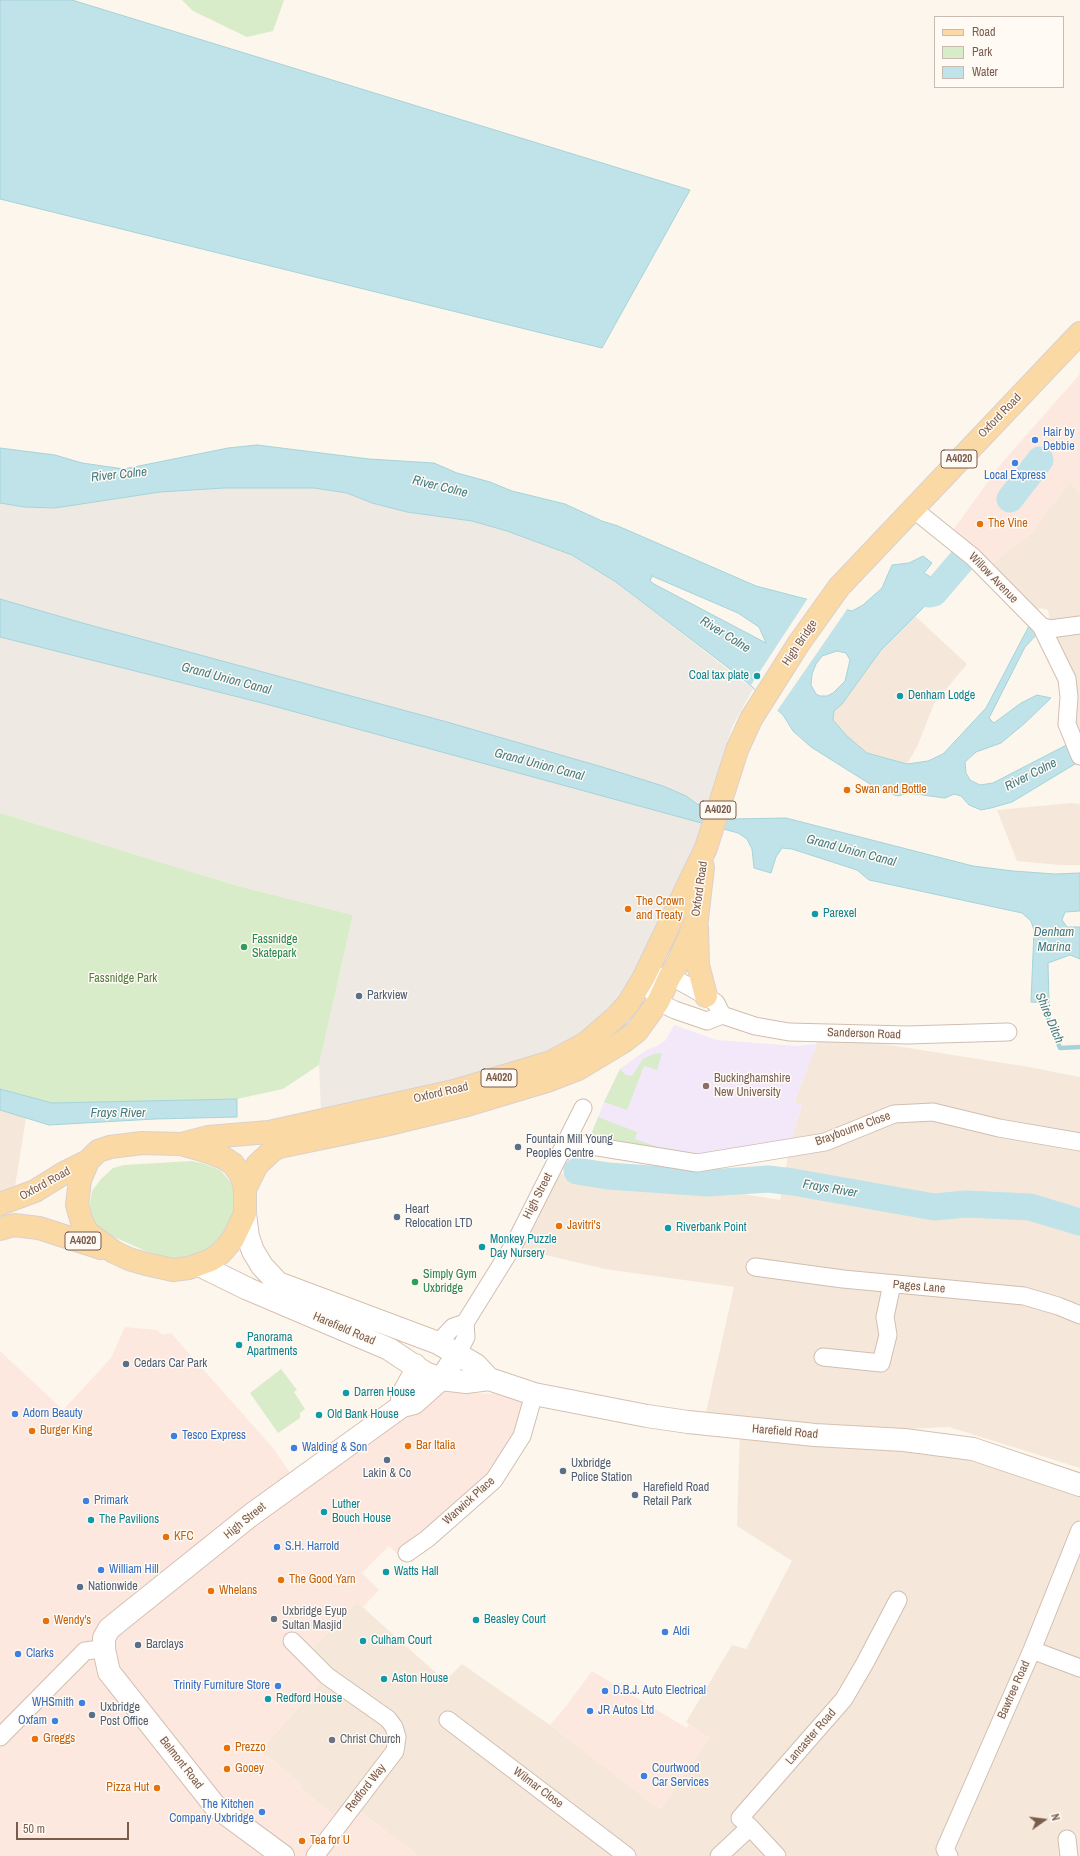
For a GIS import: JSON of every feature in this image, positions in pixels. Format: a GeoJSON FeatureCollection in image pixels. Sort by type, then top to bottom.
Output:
{"type":"FeatureCollection","features":[{"type":"Feature","properties":{"kind":"main road","name":"Oxford Road"},"geometry":{"type":"LineString","coordinates":[[839,587],[912,508],[1080,333]]}},
{"type":"Feature","properties":{"kind":"main road","name":"High Bridge"},"geometry":{"type":"LineString","coordinates":[[762,701],[799,644],[839,587]]}},
{"type":"Feature","properties":{"kind":"main road","name":"Oxford Road"},"geometry":{"type":"LineString","coordinates":[[0,1204],[34,1191],[88,1161],[98,1152],[110,1147],[142,1143],[180,1144],[208,1137],[269,1132],[447,1093],[552,1062],[586,1043],[616,1017],[628,1004],[644,977],[706,848],[741,742],[762,701]]}},
{"type":"Feature","properties":{"kind":"main road","name":"Oxford Road"},"geometry":{"type":"LineString","coordinates":[[245,1188],[257,1165],[273,1150],[467,1105],[547,1081],[578,1069],[623,1042],[637,1031],[658,1002],[670,976],[677,965],[697,919],[706,848]]}},
{"type":"Feature","properties":{"kind":"main road"},"geometry":{"type":"LineString","coordinates":[[697,919],[698,965],[706,996]]}},
{"type":"Feature","properties":{"kind":"main road"},"geometry":{"type":"LineString","coordinates":[[88,1161],[80,1180],[76,1205],[87,1232],[114,1252],[129,1259],[173,1270],[189,1268],[199,1265],[221,1253],[233,1239],[245,1214],[245,1188],[241,1174],[233,1164],[224,1158],[180,1144]]}},
{"type":"Feature","properties":{"kind":"main road","name":"Harefield Road"},"geometry":{"type":"LineString","coordinates":[[245,1214],[248,1237],[253,1251],[262,1266],[278,1283],[438,1343],[476,1365],[489,1379]]}},
{"type":"Feature","properties":{"kind":"main road","name":"A4020"},"geometry":{"type":"LineString","coordinates":[[0,1229],[14,1225],[39,1228],[114,1252]]}},
{"type":"Feature","properties":{"kind":"main road","name":"Harefield Road"},"geometry":{"type":"LineString","coordinates":[[199,1265],[248,1289],[389,1349],[425,1373],[441,1379],[466,1382],[489,1379],[534,1394],[647,1416],[688,1422],[808,1434],[904,1440],[973,1449],[1080,1485]]}},
{"type":"Feature","properties":{"kind":"main road","name":"High Street"},"geometry":{"type":"LineString","coordinates":[[102,1649],[106,1633],[120,1620],[251,1515],[402,1406],[414,1403],[441,1379],[457,1355]]}},
{"type":"Feature","properties":{"kind":"main road"},"geometry":{"type":"LineString","coordinates":[[402,1406],[402,1396],[413,1376],[415,1366]]}},
{"type":"Feature","properties":{"kind":"main road","name":"Belmont Road"},"geometry":{"type":"LineString","coordinates":[[102,1649],[109,1672],[215,1806],[283,1856]]}},
{"type":"Feature","properties":{"kind":"street","name":"Willow Avenue"},"geometry":{"type":"LineString","coordinates":[[912,508],[973,557],[1041,626],[1067,679],[1070,697],[1067,724],[1080,756]]}},
{"type":"Feature","properties":{"kind":"street"},"geometry":{"type":"LineString","coordinates":[[1041,626],[1050,629],[1080,625]]}},
{"type":"Feature","properties":{"kind":"street"},"geometry":{"type":"LineString","coordinates":[[670,976],[716,1003],[722,1015],[708,1021],[674,1010],[658,1002],[644,977],[670,976]]}},
{"type":"Feature","properties":{"kind":"street","name":"Sanderson Road"},"geometry":{"type":"LineString","coordinates":[[722,1015],[755,1026],[789,1032],[907,1035],[1008,1032]]}},
{"type":"Feature","properties":{"kind":"street","name":"High Street"},"geometry":{"type":"LineString","coordinates":[[457,1355],[466,1337],[465,1323],[516,1241],[583,1108]]}},
{"type":"Feature","properties":{"kind":"street","name":"Braybourne Close"},"geometry":{"type":"LineString","coordinates":[[559,1155],[573,1143],[697,1163],[825,1142],[894,1114],[933,1112],[999,1128],[1080,1142]]}},
{"type":"Feature","properties":{"kind":"street","name":"Pages Lane"},"geometry":{"type":"LineString","coordinates":[[755,1267],[892,1284],[1024,1296],[1058,1306],[1080,1315]]}},
{"type":"Feature","properties":{"kind":"street"},"geometry":{"type":"LineString","coordinates":[[824,1357],[881,1363],[888,1335],[885,1317],[892,1284]]}},
{"type":"Feature","properties":{"kind":"street"},"geometry":{"type":"LineString","coordinates":[[438,1343],[453,1326],[465,1323]]}},
{"type":"Feature","properties":{"kind":"street","name":"Warwick Place"},"geometry":{"type":"LineString","coordinates":[[406,1553],[427,1539],[494,1480],[522,1436],[534,1394]]}},
{"type":"Feature","properties":{"kind":"street","name":"Bawtree Road"},"geometry":{"type":"LineString","coordinates":[[947,1852],[1032,1650],[1080,1530]]}},
{"type":"Feature","properties":{"kind":"street","name":"Lancaster Road"},"geometry":{"type":"LineString","coordinates":[[750,1827],[740,1818],[844,1699],[898,1600]]}},
{"type":"Feature","properties":{"kind":"street","name":"Redford Way"},"geometry":{"type":"LineString","coordinates":[[292,1641],[327,1676],[388,1719],[394,1727],[397,1737],[395,1752],[315,1856]]}},
{"type":"Feature","properties":{"kind":"street"},"geometry":{"type":"LineString","coordinates":[[0,1737],[85,1651],[102,1649]]}},
{"type":"Feature","properties":{"kind":"street"},"geometry":{"type":"LineString","coordinates":[[1032,1650],[1080,1668]]}},
{"type":"Feature","properties":{"kind":"street","name":"Wilmar Close"},"geometry":{"type":"LineString","coordinates":[[448,1720],[627,1856]]}},
{"type":"Feature","properties":{"kind":"street"},"geometry":{"type":"LineString","coordinates":[[719,1856],[750,1827],[777,1856]]}},
{"type":"Feature","properties":{"kind":"shaded area"},"geometry":{"type":"Polygon","coordinates":[[[1080,374],[1080,495],[1070,482],[1031,533],[990,565],[983,555],[951,533],[1000,465],[1080,374]]]}},
{"type":"Feature","properties":{"kind":"shaded area"},"geometry":{"type":"Polygon","coordinates":[[[1070,481],[1080,495],[1080,620],[1050,622],[1048,610],[1040,608],[1034,613],[990,565],[1031,533],[1070,481]]]}},
{"type":"Feature","properties":{"kind":"shaded area"},"geometry":{"type":"Polygon","coordinates":[[[224,488],[314,488],[347,493],[372,503],[407,512],[472,521],[507,531],[572,555],[616,582],[753,689],[732,727],[695,848],[631,984],[588,1032],[545,1059],[321,1111],[319,1065],[353,915],[238,886],[0,813],[0,503],[24,507],[55,508],[160,492],[224,488]]]}},
{"type":"Feature","properties":{"kind":"shaded area"},"geometry":{"type":"Polygon","coordinates":[[[914,615],[967,664],[934,704],[917,747],[907,764],[867,753],[847,736],[833,720],[834,711],[842,704],[881,650],[914,615]]]}},
{"type":"Feature","properties":{"kind":"shaded area"},"geometry":{"type":"Polygon","coordinates":[[[1080,631],[1080,738],[1050,635],[1080,631]]]}},
{"type":"Feature","properties":{"kind":"shaded area"},"geometry":{"type":"Polygon","coordinates":[[[1072,803],[1080,804],[1080,865],[1060,865],[1017,861],[997,810],[1072,803]]]}},
{"type":"Feature","properties":{"kind":"shaded area","name":"Buckinghamshire New University"},"geometry":{"type":"Polygon","coordinates":[[[674,1025],[717,1040],[796,1046],[817,1044],[794,1102],[802,1105],[791,1140],[703,1153],[661,1152],[589,1140],[604,1102],[620,1069],[646,1050],[657,1046],[666,1040],[674,1025]]]}},
{"type":"Feature","properties":{"kind":"shaded area"},"geometry":{"type":"Polygon","coordinates":[[[820,1034],[1029,1067],[1080,1077],[1080,1468],[949,1427],[849,1432],[704,1421],[734,1287],[605,1269],[528,1251],[514,1246],[554,1170],[576,1179],[607,1184],[711,1189],[780,1200],[791,1140],[802,1105],[794,1103],[820,1034]]]}},
{"type":"Feature","properties":{"kind":"shaded area"},"geometry":{"type":"Polygon","coordinates":[[[0,1110],[26,1118],[14,1193],[0,1199],[0,1110]]]}},
{"type":"Feature","properties":{"kind":"shaded area"},"geometry":{"type":"Polygon","coordinates":[[[125,1327],[157,1330],[163,1335],[171,1333],[273,1448],[295,1480],[435,1389],[446,1392],[526,1395],[520,1434],[491,1479],[426,1538],[399,1556],[389,1546],[362,1573],[379,1590],[363,1607],[357,1602],[309,1652],[330,1673],[260,1750],[302,1785],[300,1788],[342,1822],[354,1807],[418,1856],[0,1856],[0,1351],[63,1410],[111,1358],[125,1327]]]}},
{"type":"Feature","properties":{"kind":"shaded area"},"geometry":{"type":"Polygon","coordinates":[[[740,1430],[973,1449],[1080,1485],[1080,1856],[418,1856],[354,1807],[342,1822],[300,1788],[302,1785],[260,1750],[330,1673],[309,1652],[357,1602],[445,1681],[462,1664],[550,1725],[660,1809],[709,1738],[686,1722],[732,1645],[746,1649],[792,1561],[737,1526],[740,1430]]]}},
{"type":"Feature","properties":{"kind":"shaded area"},"geometry":{"type":"Polygon","coordinates":[[[592,1671],[687,1728],[689,1724],[709,1738],[686,1774],[660,1809],[550,1725],[592,1671]]]}},
{"type":"Feature","properties":{"kind":"green space"},"geometry":{"type":"Polygon","coordinates":[[[182,0],[284,0],[273,31],[247,37],[193,11],[182,0]]]}},
{"type":"Feature","properties":{"kind":"green space","name":"Fassnidge Park"},"geometry":{"type":"Polygon","coordinates":[[[0,813],[238,886],[353,915],[319,1065],[283,1089],[237,1099],[52,1103],[0,1089],[0,813]]]}},
{"type":"Feature","properties":{"kind":"green space"},"geometry":{"type":"Polygon","coordinates":[[[662,1053],[657,1070],[644,1066],[627,1110],[604,1102],[620,1069],[626,1075],[632,1076],[643,1059],[654,1054],[662,1053]]]}},
{"type":"Feature","properties":{"kind":"green space"},"geometry":{"type":"Polygon","coordinates":[[[598,1117],[637,1132],[635,1139],[661,1148],[661,1152],[589,1140],[598,1117]]]}},
{"type":"Feature","properties":{"kind":"green space"},"geometry":{"type":"Polygon","coordinates":[[[191,1161],[202,1163],[220,1170],[230,1181],[235,1194],[238,1205],[220,1248],[175,1264],[105,1233],[93,1224],[89,1208],[92,1191],[101,1179],[113,1168],[124,1165],[191,1161]]]}},
{"type":"Feature","properties":{"kind":"green space"},"geometry":{"type":"Polygon","coordinates":[[[281,1369],[297,1390],[294,1392],[305,1409],[300,1413],[300,1418],[278,1433],[250,1393],[281,1369]]]}},
{"type":"Feature","properties":{"kind":"water"},"geometry":{"type":"Polygon","coordinates":[[[0,0],[72,0],[690,190],[602,348],[0,199],[0,0]]]}},
{"type":"Feature","properties":{"kind":"water"},"geometry":{"type":"Polygon","coordinates":[[[257,445],[369,459],[434,463],[457,473],[490,482],[512,491],[565,504],[756,586],[852,611],[863,605],[882,588],[892,565],[909,563],[923,556],[932,563],[924,573],[934,579],[949,564],[961,574],[942,600],[928,603],[881,650],[842,704],[834,711],[833,720],[847,736],[867,753],[907,764],[928,761],[943,754],[986,708],[1030,624],[1037,634],[1025,647],[989,718],[994,723],[1021,703],[1037,695],[1051,698],[1001,743],[976,752],[965,762],[966,773],[970,780],[980,785],[993,783],[1080,738],[1080,761],[1012,802],[981,810],[969,805],[961,796],[954,794],[945,798],[908,793],[898,796],[881,791],[811,747],[793,731],[783,715],[743,679],[616,582],[572,555],[507,531],[472,521],[407,512],[372,503],[347,493],[314,488],[224,488],[160,492],[55,508],[24,507],[0,503],[0,448],[55,455],[82,463],[124,469],[228,448],[257,445]],[[652,576],[650,581],[654,584],[766,643],[759,627],[738,613],[652,576]],[[837,651],[822,656],[816,664],[812,674],[811,685],[816,694],[820,696],[827,696],[833,693],[845,681],[850,660],[846,653],[837,651]]]}},
{"type":"Feature","properties":{"kind":"water"},"geometry":{"type":"Polygon","coordinates":[[[0,599],[86,624],[447,722],[609,769],[663,786],[686,796],[697,804],[733,819],[786,818],[973,866],[1055,874],[1080,873],[1080,911],[1065,912],[1062,920],[1067,927],[1080,927],[1080,959],[1070,955],[1048,963],[1049,1003],[1031,1002],[1034,930],[1031,921],[1022,913],[869,880],[857,870],[792,849],[782,848],[776,857],[771,873],[754,868],[752,849],[747,839],[738,833],[266,704],[0,637],[0,599]]]}},
{"type":"Feature","properties":{"kind":"water"},"geometry":{"type":"Polygon","coordinates":[[[0,1089],[52,1103],[237,1099],[237,1117],[155,1119],[49,1125],[0,1110],[0,1089]]]}},
{"type":"Feature","properties":{"kind":"water"},"geometry":{"type":"Polygon","coordinates":[[[579,1163],[609,1169],[607,1184],[576,1179],[579,1163]]]}},
{"type":"Feature","properties":{"kind":"pier"},"geometry":{"type":"Polygon","coordinates":[[[808,598],[848,608],[777,711],[751,685],[808,598]]]}},
{"type":"Feature","properties":{"kind":"waterway","name":"River Colne"},"geometry":{"type":"LineString","coordinates":[[1010,499],[1040,460]]}},
{"type":"Feature","properties":{"kind":"waterway","name":"River Colne"},"geometry":{"type":"LineString","coordinates":[[929,594],[934,593],[963,559]]}},
{"type":"Feature","properties":{"kind":"waterway","name":"Shire Ditch"},"geometry":{"type":"LineString","coordinates":[[1040,998],[1060,1048],[1080,1047]]}},
{"type":"Feature","properties":{"kind":"waterway","name":"Frays River"},"geometry":{"type":"LineString","coordinates":[[577,1171],[608,1176],[708,1183],[768,1179],[934,1207],[966,1204],[1030,1207],[1080,1222]]}},
{"type":"Feature","properties":{"kind":"place","name":"Hair by Debbie"},"geometry":{"type":"Point","coordinates":[1035,440]}},
{"type":"Feature","properties":{"kind":"place","name":"Local Express"},"geometry":{"type":"Point","coordinates":[1015,463]}},
{"type":"Feature","properties":{"kind":"place","name":"The Vine"},"geometry":{"type":"Point","coordinates":[980,524]}},
{"type":"Feature","properties":{"kind":"place","name":"Coal tax plate"},"geometry":{"type":"Point","coordinates":[757,676]}},
{"type":"Feature","properties":{"kind":"place","name":"Denham Lodge"},"geometry":{"type":"Point","coordinates":[900,696]}},
{"type":"Feature","properties":{"kind":"place","name":"Swan and Bottle"},"geometry":{"type":"Point","coordinates":[847,790]}},
{"type":"Feature","properties":{"kind":"place","name":"The Crown and Treaty"},"geometry":{"type":"Point","coordinates":[628,909]}},
{"type":"Feature","properties":{"kind":"place","name":"Parexel"},"geometry":{"type":"Point","coordinates":[815,914]}},
{"type":"Feature","properties":{"kind":"place","name":"Fassnidge Skatepark"},"geometry":{"type":"Point","coordinates":[244,947]}},
{"type":"Feature","properties":{"kind":"place","name":"Parkview"},"geometry":{"type":"Point","coordinates":[359,996]}},
{"type":"Feature","properties":{"kind":"place","name":"Buckinghamshire New University"},"geometry":{"type":"Point","coordinates":[706,1086]}},
{"type":"Feature","properties":{"kind":"place","name":"Fountain Mill Young Peoples Centre"},"geometry":{"type":"Point","coordinates":[518,1147]}},
{"type":"Feature","properties":{"kind":"place","name":"Heart Relocation LTD"},"geometry":{"type":"Point","coordinates":[397,1217]}},
{"type":"Feature","properties":{"kind":"place","name":"Javitri's"},"geometry":{"type":"Point","coordinates":[559,1226]}},
{"type":"Feature","properties":{"kind":"place","name":"Riverbank Point"},"geometry":{"type":"Point","coordinates":[668,1228]}},
{"type":"Feature","properties":{"kind":"place","name":"Monkey Puzzle Day Nursery"},"geometry":{"type":"Point","coordinates":[482,1247]}},
{"type":"Feature","properties":{"kind":"place","name":"Simply Gym Uxbridge"},"geometry":{"type":"Point","coordinates":[415,1282]}},
{"type":"Feature","properties":{"kind":"place","name":"Panorama Apartments"},"geometry":{"type":"Point","coordinates":[239,1345]}},
{"type":"Feature","properties":{"kind":"place","name":"Cedars Car Park"},"geometry":{"type":"Point","coordinates":[126,1364]}},
{"type":"Feature","properties":{"kind":"place","name":"Darren House"},"geometry":{"type":"Point","coordinates":[346,1393]}},
{"type":"Feature","properties":{"kind":"place","name":"Adorn Beauty"},"geometry":{"type":"Point","coordinates":[15,1414]}},
{"type":"Feature","properties":{"kind":"place","name":"Old Bank House"},"geometry":{"type":"Point","coordinates":[319,1415]}},
{"type":"Feature","properties":{"kind":"place","name":"Burger King"},"geometry":{"type":"Point","coordinates":[32,1431]}},
{"type":"Feature","properties":{"kind":"place","name":"Tesco Express"},"geometry":{"type":"Point","coordinates":[174,1436]}},
{"type":"Feature","properties":{"kind":"place","name":"Bar Italia"},"geometry":{"type":"Point","coordinates":[408,1446]}},
{"type":"Feature","properties":{"kind":"place","name":"Walding & Son"},"geometry":{"type":"Point","coordinates":[294,1448]}},
{"type":"Feature","properties":{"kind":"place","name":"Lakin & Co"},"geometry":{"type":"Point","coordinates":[387,1460]}},
{"type":"Feature","properties":{"kind":"place","name":"Uxbridge Police Station"},"geometry":{"type":"Point","coordinates":[563,1471]}},
{"type":"Feature","properties":{"kind":"place","name":"Harefield Road Retail Park"},"geometry":{"type":"Point","coordinates":[635,1495]}},
{"type":"Feature","properties":{"kind":"place","name":"Primark"},"geometry":{"type":"Point","coordinates":[86,1501]}},
{"type":"Feature","properties":{"kind":"place","name":"Luther Bouch House"},"geometry":{"type":"Point","coordinates":[324,1512]}},
{"type":"Feature","properties":{"kind":"place","name":"The Pavilions"},"geometry":{"type":"Point","coordinates":[91,1520]}},
{"type":"Feature","properties":{"kind":"place","name":"KFC"},"geometry":{"type":"Point","coordinates":[166,1537]}},
{"type":"Feature","properties":{"kind":"place","name":"S.H. Harrold"},"geometry":{"type":"Point","coordinates":[277,1547]}},
{"type":"Feature","properties":{"kind":"place","name":"William Hill"},"geometry":{"type":"Point","coordinates":[101,1570]}},
{"type":"Feature","properties":{"kind":"place","name":"Watts Hall"},"geometry":{"type":"Point","coordinates":[386,1572]}},
{"type":"Feature","properties":{"kind":"place","name":"The Good Yarn"},"geometry":{"type":"Point","coordinates":[281,1580]}},
{"type":"Feature","properties":{"kind":"place","name":"Nationwide"},"geometry":{"type":"Point","coordinates":[80,1587]}},
{"type":"Feature","properties":{"kind":"place","name":"Whelans"},"geometry":{"type":"Point","coordinates":[211,1591]}},
{"type":"Feature","properties":{"kind":"place","name":"Uxbridge Eyup Sultan Masjid"},"geometry":{"type":"Point","coordinates":[274,1619]}},
{"type":"Feature","properties":{"kind":"place","name":"Beasley Court"},"geometry":{"type":"Point","coordinates":[476,1620]}},
{"type":"Feature","properties":{"kind":"place","name":"Wendy's"},"geometry":{"type":"Point","coordinates":[46,1621]}},
{"type":"Feature","properties":{"kind":"place","name":"Aldi"},"geometry":{"type":"Point","coordinates":[665,1632]}},
{"type":"Feature","properties":{"kind":"place","name":"Culham Court"},"geometry":{"type":"Point","coordinates":[363,1641]}},
{"type":"Feature","properties":{"kind":"place","name":"Barclays"},"geometry":{"type":"Point","coordinates":[138,1645]}},
{"type":"Feature","properties":{"kind":"place","name":"Clarks"},"geometry":{"type":"Point","coordinates":[18,1654]}},
{"type":"Feature","properties":{"kind":"place","name":"Aston House"},"geometry":{"type":"Point","coordinates":[384,1679]}},
{"type":"Feature","properties":{"kind":"place","name":"Trinity Furniture Store"},"geometry":{"type":"Point","coordinates":[278,1686]}},
{"type":"Feature","properties":{"kind":"place","name":"D.B.J. Auto Electrical"},"geometry":{"type":"Point","coordinates":[605,1691]}},
{"type":"Feature","properties":{"kind":"place","name":"Redford House"},"geometry":{"type":"Point","coordinates":[268,1699]}},
{"type":"Feature","properties":{"kind":"place","name":"WHSmith"},"geometry":{"type":"Point","coordinates":[82,1703]}},
{"type":"Feature","properties":{"kind":"place","name":"JR Autos Ltd"},"geometry":{"type":"Point","coordinates":[590,1711]}},
{"type":"Feature","properties":{"kind":"place","name":"Uxbridge Post Office"},"geometry":{"type":"Point","coordinates":[92,1715]}},
{"type":"Feature","properties":{"kind":"place","name":"Oxfam"},"geometry":{"type":"Point","coordinates":[55,1721]}},
{"type":"Feature","properties":{"kind":"place","name":"Greggs"},"geometry":{"type":"Point","coordinates":[35,1739]}},
{"type":"Feature","properties":{"kind":"place","name":"Christ Church"},"geometry":{"type":"Point","coordinates":[332,1740]}},
{"type":"Feature","properties":{"kind":"place","name":"Prezzo"},"geometry":{"type":"Point","coordinates":[227,1748]}},
{"type":"Feature","properties":{"kind":"place","name":"Gooey"},"geometry":{"type":"Point","coordinates":[227,1769]}},
{"type":"Feature","properties":{"kind":"place","name":"Courtwood Car Services"},"geometry":{"type":"Point","coordinates":[644,1776]}},
{"type":"Feature","properties":{"kind":"place","name":"Pizza Hut"},"geometry":{"type":"Point","coordinates":[157,1788]}},
{"type":"Feature","properties":{"kind":"place","name":"The Kitchen Company Uxbridge"},"geometry":{"type":"Point","coordinates":[262,1812]}},
{"type":"Feature","properties":{"kind":"place","name":"Tea for U"},"geometry":{"type":"Point","coordinates":[302,1841]}},
{"type":"Feature","properties":{"kind":"water label","name":"Grand Union Canal"},"geometry":{"type":"Point","coordinates":[226,679]}},
{"type":"Feature","properties":{"kind":"water label","name":"Grand Union Canal"},"geometry":{"type":"Point","coordinates":[539,765]}},
{"type":"Feature","properties":{"kind":"water label","name":"Grand Union Canal"},"geometry":{"type":"Point","coordinates":[851,851]}},
{"type":"Feature","properties":{"kind":"water label","name":"Denham Marina"},"geometry":{"type":"Point","coordinates":[1054,940]}}]}
